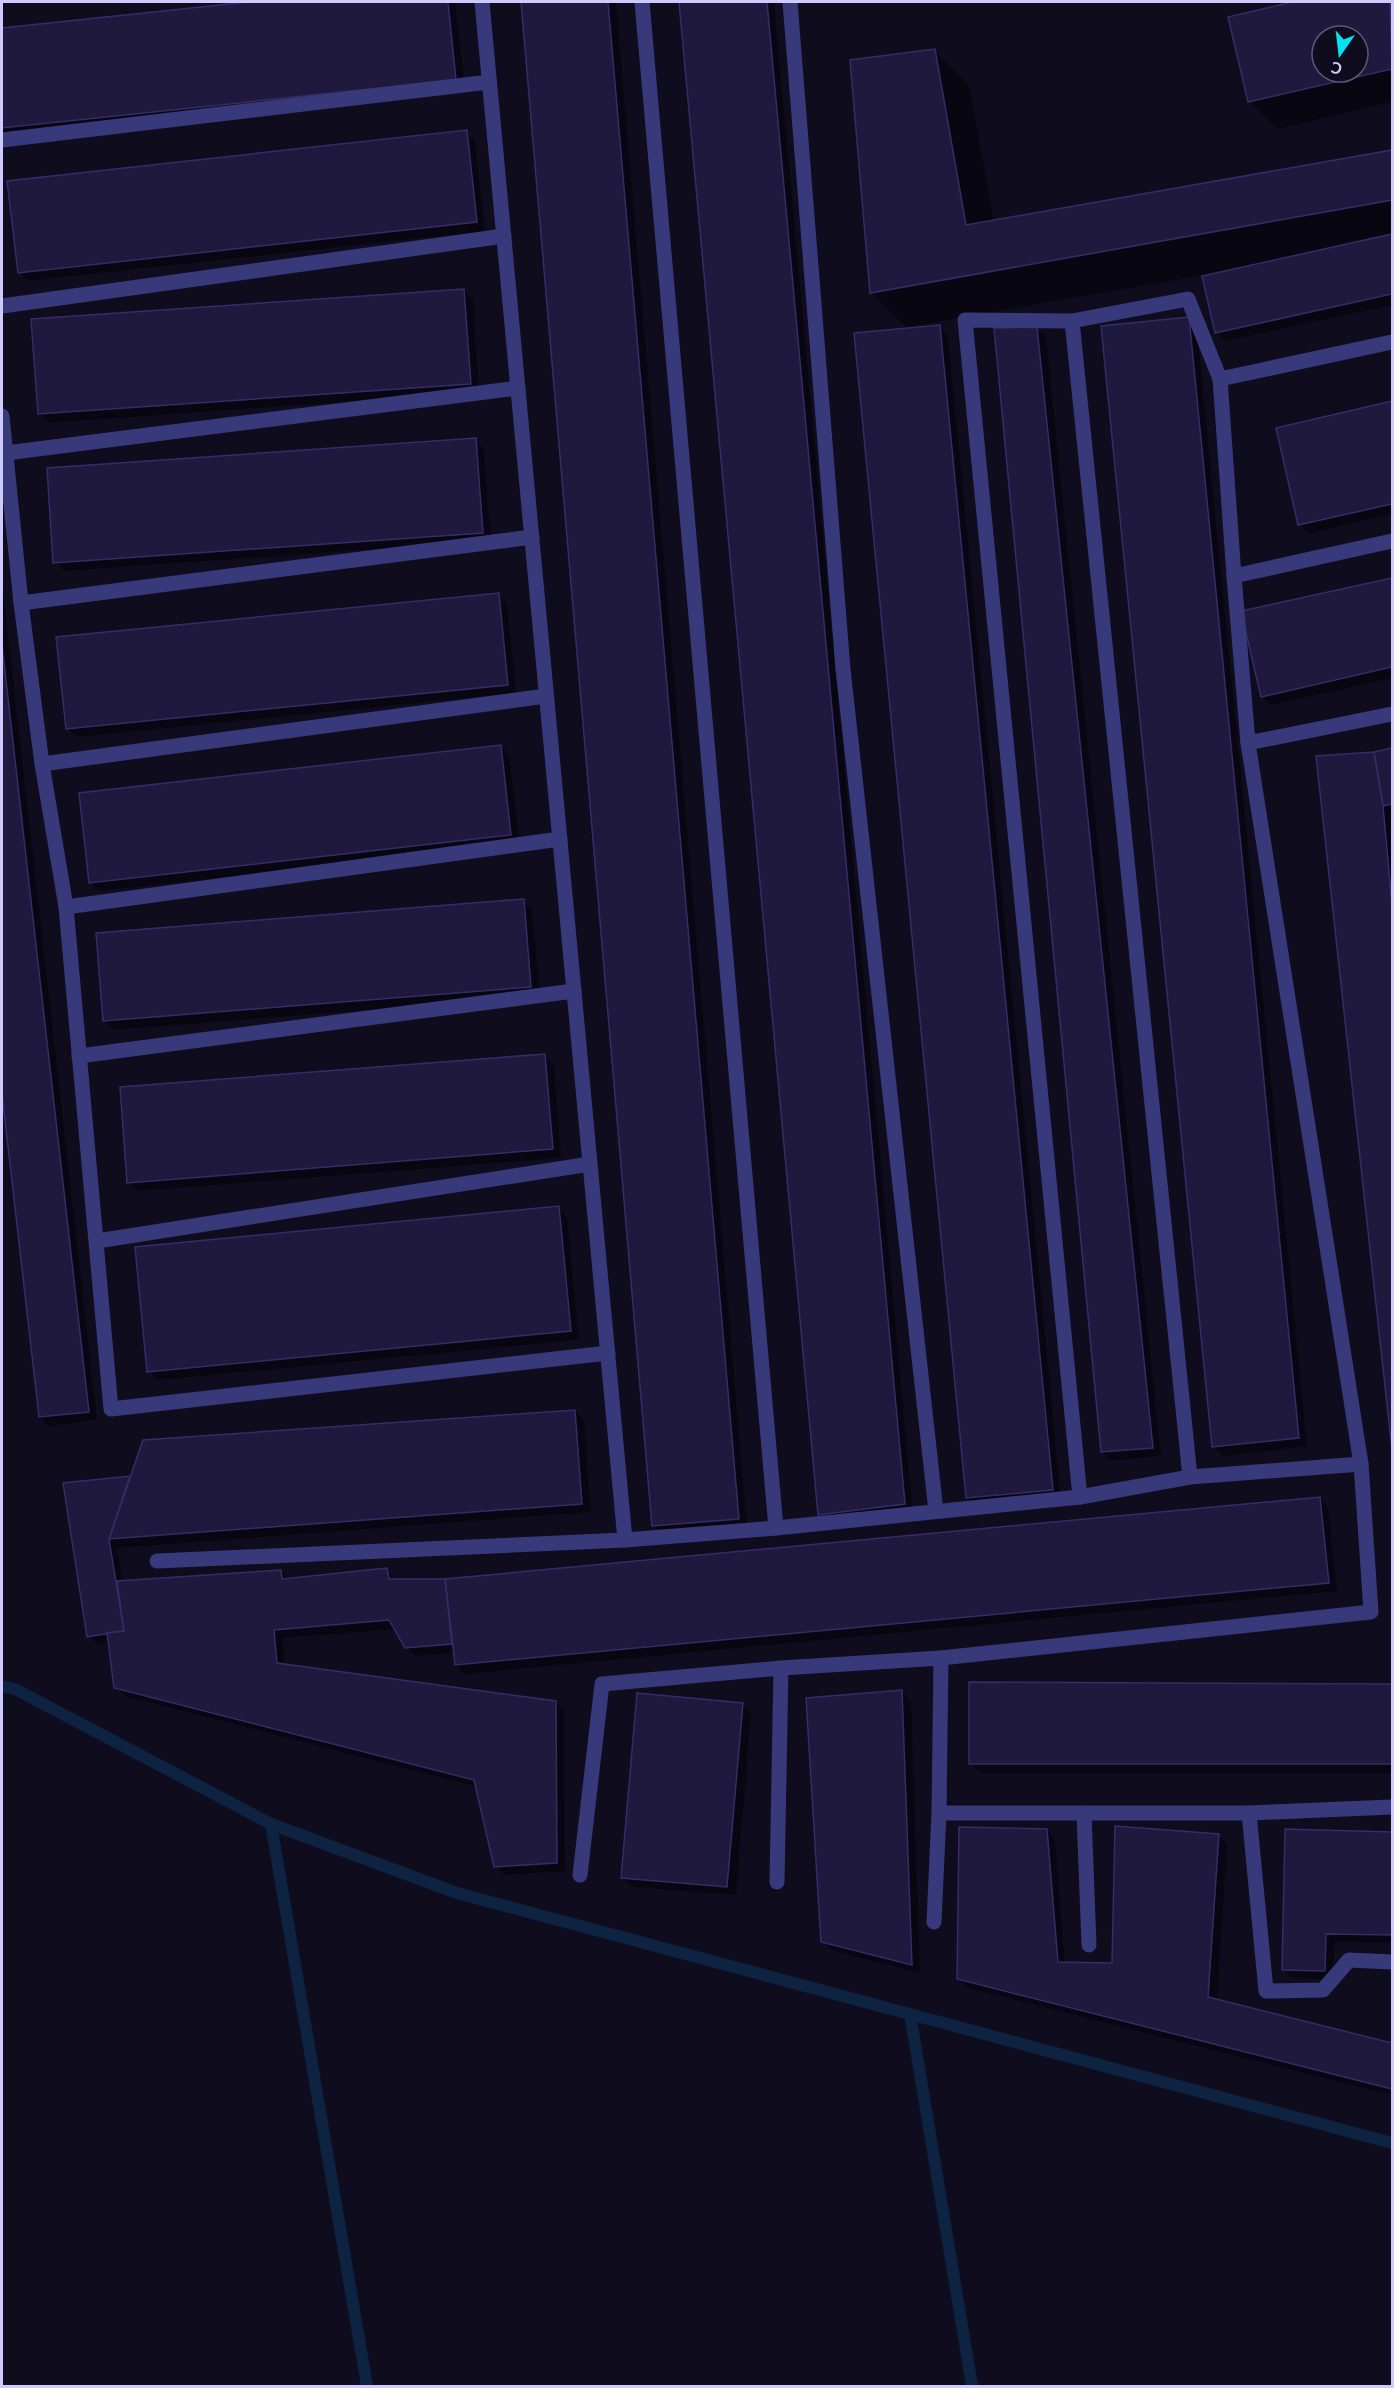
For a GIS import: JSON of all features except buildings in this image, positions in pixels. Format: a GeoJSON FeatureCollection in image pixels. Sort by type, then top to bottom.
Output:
{"type":"FeatureCollection","features":[{"type":"Feature","properties":{"kind":"lane"},"geometry":{"type":"LineString","coordinates":[[482,2],[625,1540]]}},
{"type":"Feature","properties":{"kind":"lane"},"geometry":{"type":"LineString","coordinates":[[642,2],[776,1528]]}},
{"type":"Feature","properties":{"kind":"lane"},"geometry":{"type":"LineString","coordinates":[[790,2],[843,669],[936,1510]]}},
{"type":"Feature","properties":{"kind":"lane"},"geometry":{"type":"LineString","coordinates":[[2,140],[489,82]]}},
{"type":"Feature","properties":{"kind":"lane"},"geometry":{"type":"LineString","coordinates":[[2,306],[504,236]]}},
{"type":"Feature","properties":{"kind":"lane"},"geometry":{"type":"LineString","coordinates":[[580,1875],[602,1684],[781,1668],[941,1658],[1371,1612],[1361,1464],[1248,743],[1220,380],[1188,299],[1072,321],[964,320],[1080,1497]]}},
{"type":"Feature","properties":{"kind":"lane"},"geometry":{"type":"LineString","coordinates":[[1072,321],[1190,1477]]}},
{"type":"Feature","properties":{"kind":"lane"},"geometry":{"type":"LineString","coordinates":[[1220,380],[1392,342]]}},
{"type":"Feature","properties":{"kind":"lane"},"geometry":{"type":"LineString","coordinates":[[6,453],[518,388]]}},
{"type":"Feature","properties":{"kind":"lane"},"geometry":{"type":"LineString","coordinates":[[2,416],[21,603],[42,764],[66,907],[111,1409],[608,1353]]}},
{"type":"Feature","properties":{"kind":"lane"},"geometry":{"type":"LineString","coordinates":[[21,603],[532,537]]}},
{"type":"Feature","properties":{"kind":"lane"},"geometry":{"type":"LineString","coordinates":[[1234,576],[1392,541]]}},
{"type":"Feature","properties":{"kind":"lane"},"geometry":{"type":"LineString","coordinates":[[42,764],[546,696]]}},
{"type":"Feature","properties":{"kind":"lane"},"geometry":{"type":"LineString","coordinates":[[1248,743],[1392,714]]}},
{"type":"Feature","properties":{"kind":"lane"},"geometry":{"type":"LineString","coordinates":[[66,907],[560,839]]}},
{"type":"Feature","properties":{"kind":"lane"},"geometry":{"type":"LineString","coordinates":[[79,1056],[574,991]]}},
{"type":"Feature","properties":{"kind":"lane"},"geometry":{"type":"LineString","coordinates":[[97,1241],[590,1164]]}},
{"type":"Feature","properties":{"kind":"lane"},"geometry":{"type":"LineString","coordinates":[[157,1561],[625,1540],[776,1528],[1080,1497],[1190,1477],[1361,1464]]}},
{"type":"Feature","properties":{"kind":"lane"},"geometry":{"type":"LineString","coordinates":[[934,1922],[939,1813],[941,1658]]}},
{"type":"Feature","properties":{"kind":"lane"},"geometry":{"type":"LineString","coordinates":[[777,1882],[781,1668]]}},
{"type":"Feature","properties":{"kind":"lane"},"geometry":{"type":"LineString","coordinates":[[939,1813],[1249,1813],[1392,1807]]}},
{"type":"Feature","properties":{"kind":"lane"},"geometry":{"type":"LineString","coordinates":[[1249,1813],[1266,1991],[1323,1990],[1350,1960],[1392,1962]]}},
{"type":"Feature","properties":{"kind":"lane"},"geometry":{"type":"LineString","coordinates":[[1083,1814],[1089,1945]]}},
{"type":"Feature","properties":{"kind":"waterway"},"geometry":{"type":"LineString","coordinates":[[2,1686],[15,1689],[271,1824],[457,1893],[1392,2143]]}},
{"type":"Feature","properties":{"kind":"waterway"},"geometry":{"type":"LineString","coordinates":[[271,1824],[367,2386]]}},
{"type":"Feature","properties":{"kind":"waterway"},"geometry":{"type":"LineString","coordinates":[[910,2014],[972,2386]]}}]}
